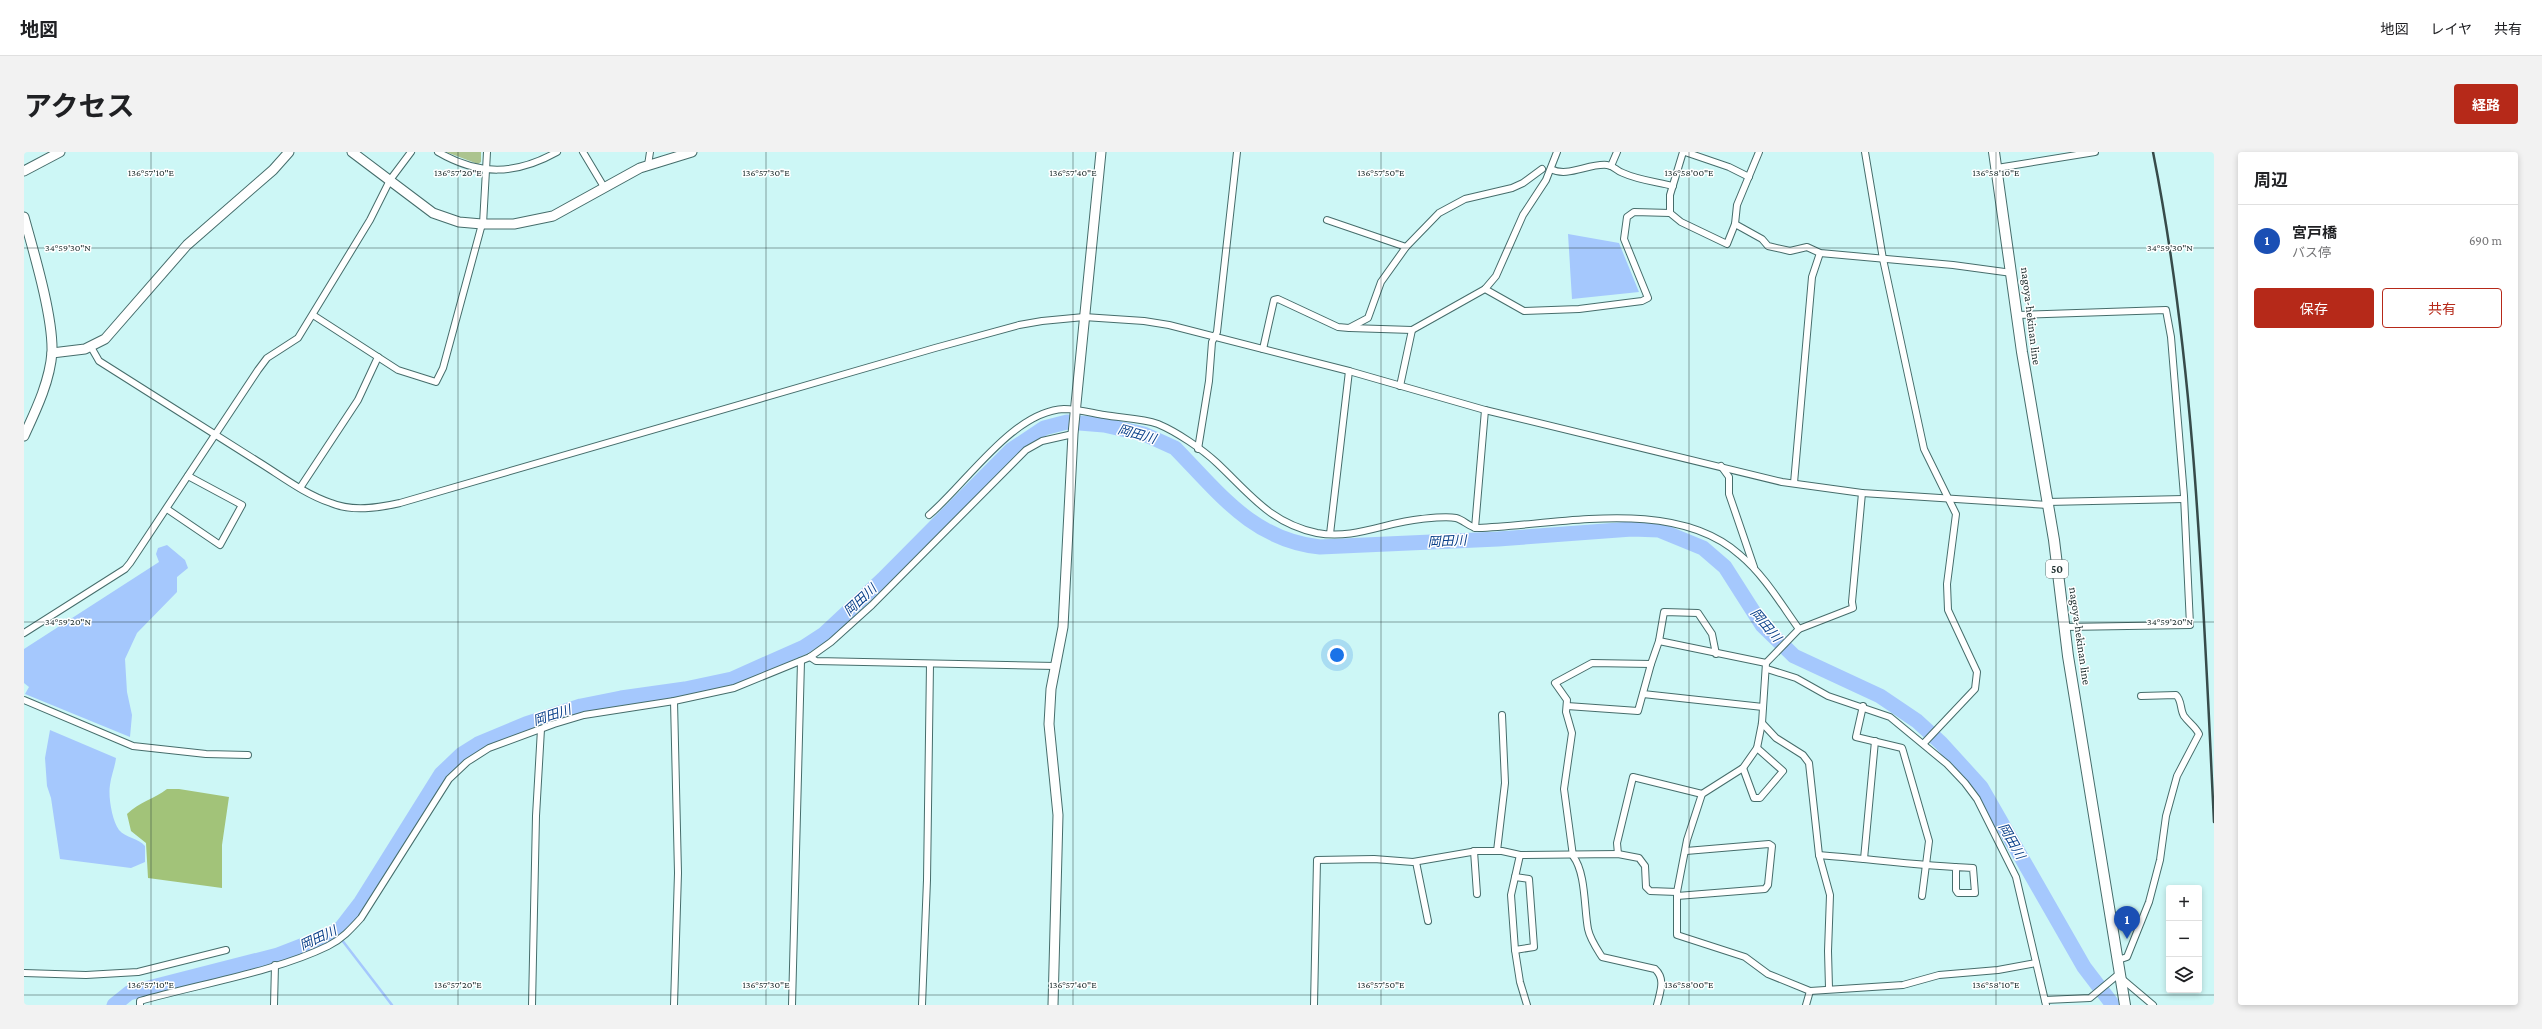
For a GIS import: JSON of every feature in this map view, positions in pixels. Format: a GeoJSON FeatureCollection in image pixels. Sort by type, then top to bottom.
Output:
{"type":"FeatureCollection","features":[{"type":"Feature","properties":{"kind":"main road","name":"nagoya-hekinan line"},"geometry":{"type":"LineString","coordinates":[[1994,152],[2018,315],[2023,360],[2048,503],[2065,627],[2125,1005]]}},
{"type":"Feature","properties":{"kind":"street"},"geometry":{"type":"LineString","coordinates":[[24,171],[47,155],[60,152]]}},
{"type":"Feature","properties":{"kind":"street"},"geometry":{"type":"LineString","coordinates":[[52,353],[79,351],[91,347],[113,331],[187,245],[273,170],[289,152]]}},
{"type":"Feature","properties":{"kind":"street"},"geometry":{"type":"LineString","coordinates":[[352,152],[433,213],[458,222],[482,224],[514,224],[553,216],[574,206],[604,186],[648,165],[692,152]]}},
{"type":"Feature","properties":{"kind":"street"},"geometry":{"type":"LineString","coordinates":[[24,633],[125,569],[167,509],[267,358],[294,341],[313,315],[370,220],[390,180],[411,152]]}},
{"type":"Feature","properties":{"kind":"street"},"geometry":{"type":"LineString","coordinates":[[438,152],[467,166],[485,169],[509,170],[532,165],[557,152]]}},
{"type":"Feature","properties":{"kind":"street"},"geometry":{"type":"LineString","coordinates":[[313,315],[398,370],[436,382],[443,368],[482,224],[487,152]]}},
{"type":"Feature","properties":{"kind":"street"},"geometry":{"type":"LineString","coordinates":[[583,152],[604,186]]}},
{"type":"Feature","properties":{"kind":"street"},"geometry":{"type":"LineString","coordinates":[[648,165],[650,152]]}},
{"type":"Feature","properties":{"kind":"street"},"geometry":{"type":"LineString","coordinates":[[1053,1005],[1058,816],[1049,724],[1051,689],[1063,627],[1073,434],[1101,152]]}},
{"type":"Feature","properties":{"kind":"street"},"geometry":{"type":"LineString","coordinates":[[1198,449],[1214,337],[1217,332],[1237,152]]}},
{"type":"Feature","properties":{"kind":"street"},"geometry":{"type":"LineString","coordinates":[[1264,349],[1271,303],[1276,299],[1328,324],[1349,328],[1412,330],[1486,289],[1496,276],[1523,215],[1551,169],[1557,152]]}},
{"type":"Feature","properties":{"kind":"street"},"geometry":{"type":"LineString","coordinates":[[1611,166],[1617,152]]}},
{"type":"Feature","properties":{"kind":"street"},"geometry":{"type":"LineString","coordinates":[[1670,213],[1670,195],[1684,152],[1729,167],[1749,177]]}},
{"type":"Feature","properties":{"kind":"street"},"geometry":{"type":"LineString","coordinates":[[1486,289],[1524,311],[1579,309],[1642,301],[1648,298],[1630,257],[1624,239],[1624,226],[1627,217],[1634,212],[1670,213],[1681,222],[1727,244],[1735,224],[1737,205],[1758,152]]}},
{"type":"Feature","properties":{"kind":"street"},"geometry":{"type":"LineString","coordinates":[[1865,152],[1883,259],[1924,449],[1956,514],[1947,584],[1948,610],[1977,672],[1975,689],[1924,743]]}},
{"type":"Feature","properties":{"kind":"street"},"geometry":{"type":"LineString","coordinates":[[1997,168],[2095,152]]}},
{"type":"Feature","properties":{"kind":"street"},"geometry":{"type":"LineString","coordinates":[[1551,169],[1557,172],[1592,164],[1611,166],[1622,173],[1674,186]]}},
{"type":"Feature","properties":{"kind":"street"},"geometry":{"type":"LineString","coordinates":[[1349,328],[1368,318],[1376,290],[1406,248],[1430,222],[1455,202],[1512,188],[1523,183],[1542,168]]}},
{"type":"Feature","properties":{"kind":"street"},"geometry":{"type":"LineString","coordinates":[[24,217],[49,325],[52,353],[38,405],[24,436]]}},
{"type":"Feature","properties":{"kind":"street"},"geometry":{"type":"LineString","coordinates":[[1327,220],[1406,248]]}},
{"type":"Feature","properties":{"kind":"street"},"geometry":{"type":"LineString","coordinates":[[1735,224],[1762,239],[1768,246],[1790,251],[1807,247],[1820,253],[2012,273]]}},
{"type":"Feature","properties":{"kind":"street"},"geometry":{"type":"LineString","coordinates":[[1794,484],[1812,277],[1820,253]]}},
{"type":"Feature","properties":{"kind":"street"},"geometry":{"type":"LineString","coordinates":[[2018,315],[2166,310],[2171,338],[2184,499],[2190,625],[2065,627]]}},
{"type":"Feature","properties":{"kind":"street"},"geometry":{"type":"LineString","coordinates":[[91,347],[99,361],[300,488],[331,504],[364,508],[388,505],[1019,325],[1084,317],[1155,322],[1349,371],[1486,410],[1794,484],[1862,493],[2048,503],[2184,499]]}},
{"type":"Feature","properties":{"kind":"street"},"geometry":{"type":"LineString","coordinates":[[1400,386],[1412,330]]}},
{"type":"Feature","properties":{"kind":"street"},"geometry":{"type":"LineString","coordinates":[[300,488],[358,400],[378,357]]}},
{"type":"Feature","properties":{"kind":"street"},"geometry":{"type":"LineString","coordinates":[[1330,534],[1349,371]]}},
{"type":"Feature","properties":{"kind":"street"},"geometry":{"type":"LineString","coordinates":[[929,514],[949,498],[984,458],[1015,430],[1048,413],[1061,409],[1158,424],[1198,449],[1218,464],[1254,502],[1274,516],[1309,530],[1330,534],[1360,533],[1418,519],[1443,518],[1456,518],[1475,528],[1602,519],[1660,520],[1686,526],[1724,542],[1755,568],[1799,629]]}},
{"type":"Feature","properties":{"kind":"street"},"geometry":{"type":"LineString","coordinates":[[1475,528],[1486,410]]}},
{"type":"Feature","properties":{"kind":"street"},"geometry":{"type":"LineString","coordinates":[[140,1005],[140,1001],[275,965],[328,946],[352,929],[397,863],[449,779],[467,762],[512,738],[584,715],[634,705],[674,701],[734,688],[810,657],[831,642],[872,604],[1026,450],[1042,441],[1073,434]]}},
{"type":"Feature","properties":{"kind":"street"},"geometry":{"type":"LineString","coordinates":[[1721,466],[1729,477],[1729,494],[1755,568]]}},
{"type":"Feature","properties":{"kind":"street"},"geometry":{"type":"LineString","coordinates":[[167,509],[220,546],[242,505],[188,476]]}},
{"type":"Feature","properties":{"kind":"street"},"geometry":{"type":"LineString","coordinates":[[1862,493],[1852,602],[1854,608],[1799,629],[1788,639],[1766,666],[1762,723],[1757,748],[1743,768],[1702,794],[1687,840],[1677,894],[1677,935],[1745,957],[1768,974],[1810,990],[1903,985],[1939,974],[1998,970],[2036,964]]}},
{"type":"Feature","properties":{"kind":"street"},"geometry":{"type":"LineString","coordinates":[[1567,706],[1638,711],[1650,664],[1659,641],[1664,612],[1698,613],[1712,634],[1716,654]]}},
{"type":"Feature","properties":{"kind":"street"},"geometry":{"type":"LineString","coordinates":[[1659,641],[1766,666],[1796,678],[1828,696],[1863,706],[1890,717],[1924,743],[1947,764],[1969,788],[2016,877],[2045,1002],[2090,998],[2121,978],[2153,1005]]}},
{"type":"Feature","properties":{"kind":"street"},"geometry":{"type":"LineString","coordinates":[[810,657],[816,661],[1056,666]]}},
{"type":"Feature","properties":{"kind":"street"},"geometry":{"type":"LineString","coordinates":[[792,1005],[801,661]]}},
{"type":"Feature","properties":{"kind":"street"},"geometry":{"type":"LineString","coordinates":[[1650,664],[1592,662],[1555,683],[1567,700],[1566,712],[1572,733],[1564,789],[1573,856],[1577,861],[1584,892],[1588,930],[1602,957],[1655,969],[1660,974],[1662,979],[1657,1005]]}},
{"type":"Feature","properties":{"kind":"street"},"geometry":{"type":"LineString","coordinates":[[922,1005],[927,880],[930,664]]}},
{"type":"Feature","properties":{"kind":"street"},"geometry":{"type":"LineString","coordinates":[[1643,694],[1763,706]]}},
{"type":"Feature","properties":{"kind":"street"},"geometry":{"type":"LineString","coordinates":[[2118,960],[2127,957],[2149,902],[2160,860],[2166,816],[2178,776],[2200,734],[2195,726],[2183,716],[2178,697],[2176,695],[2141,696]]}},
{"type":"Feature","properties":{"kind":"street"},"geometry":{"type":"LineString","coordinates":[[24,700],[133,746],[206,754],[248,755]]}},
{"type":"Feature","properties":{"kind":"street"},"geometry":{"type":"LineString","coordinates":[[674,701],[678,874],[674,1005]]}},
{"type":"Feature","properties":{"kind":"street"},"geometry":{"type":"LineString","coordinates":[[1863,706],[1856,737],[1902,748],[1929,841],[1922,896]]}},
{"type":"Feature","properties":{"kind":"street"},"geometry":{"type":"LineString","coordinates":[[1497,851],[1505,783],[1502,715]]}},
{"type":"Feature","properties":{"kind":"street"},"geometry":{"type":"LineString","coordinates":[[1762,723],[1776,738],[1803,755],[1809,763],[1819,856],[1830,895],[1828,951],[1829,988]]}},
{"type":"Feature","properties":{"kind":"street"},"geometry":{"type":"LineString","coordinates":[[532,1005],[536,816],[541,729]]}},
{"type":"Feature","properties":{"kind":"street"},"geometry":{"type":"LineString","coordinates":[[1864,858],[1875,741]]}},
{"type":"Feature","properties":{"kind":"street"},"geometry":{"type":"LineString","coordinates":[[1743,768],[1754,798],[1760,798],[1782,771],[1757,748]]}},
{"type":"Feature","properties":{"kind":"street"},"geometry":{"type":"LineString","coordinates":[[1618,854],[1617,843],[1633,777],[1702,794]]}},
{"type":"Feature","properties":{"kind":"street"},"geometry":{"type":"LineString","coordinates":[[1314,1005],[1317,860],[1374,859],[1416,862],[1474,851],[1497,851],[1520,855],[1573,856],[1618,854],[1639,858],[1645,866],[1646,888],[1650,891],[1677,894],[1765,890],[1768,885],[1772,846],[1769,844],[1686,851]]}},
{"type":"Feature","properties":{"kind":"street"},"geometry":{"type":"LineString","coordinates":[[1474,851],[1477,894]]}},
{"type":"Feature","properties":{"kind":"street"},"geometry":{"type":"LineString","coordinates":[[1520,855],[1511,895],[1515,950],[1520,982],[1527,1005]]}},
{"type":"Feature","properties":{"kind":"street"},"geometry":{"type":"LineString","coordinates":[[1819,856],[1864,858],[1926,866],[1956,867],[1973,868],[1975,893],[1958,893],[1956,890],[1956,867]]}},
{"type":"Feature","properties":{"kind":"street"},"geometry":{"type":"LineString","coordinates":[[1416,862],[1428,921]]}},
{"type":"Feature","properties":{"kind":"street"},"geometry":{"type":"LineString","coordinates":[[1515,877],[1529,879],[1534,947],[1515,950]]}},
{"type":"Feature","properties":{"kind":"street"},"geometry":{"type":"LineString","coordinates":[[24,973],[86,975],[138,972],[226,950]]}},
{"type":"Feature","properties":{"kind":"street"},"geometry":{"type":"LineString","coordinates":[[274,1005],[275,965]]}},
{"type":"Feature","properties":{"kind":"street"},"geometry":{"type":"LineString","coordinates":[[1806,1005],[1810,990]]}},
{"type":"Feature","properties":{"kind":"green space"},"geometry":{"type":"Polygon","coordinates":[[[446,152],[481,152],[481,162],[478,164],[446,152]]]}},
{"type":"Feature","properties":{"kind":"green space"},"geometry":{"type":"Polygon","coordinates":[[[167,789],[179,789],[229,797],[222,845],[222,888],[148,878],[146,843],[131,831],[127,814],[136,806],[167,789]]]}},
{"type":"Feature","properties":{"kind":"water"},"geometry":{"type":"Polygon","coordinates":[[[1568,234],[1619,243],[1639,292],[1572,299],[1568,234]]]}},
{"type":"Feature","properties":{"kind":"water"},"geometry":{"type":"Polygon","coordinates":[[[167,545],[185,560],[188,568],[177,577],[177,592],[137,633],[125,659],[127,692],[132,715],[130,737],[25,694],[29,687],[24,683],[24,649],[159,562],[156,554],[158,548],[167,545]]]}},
{"type":"Feature","properties":{"kind":"water"},"geometry":{"type":"Polygon","coordinates":[[[50,730],[116,758],[110,790],[110,802],[113,815],[119,830],[122,833],[139,841],[145,846],[145,862],[131,868],[60,859],[51,798],[47,786],[45,758],[50,730]]]}},
{"type":"Feature","properties":{"kind":"waterway","name":"岡田川"},"geometry":{"type":"LineString","coordinates":[[114,1005],[129,993],[278,955],[327,936],[341,928],[361,902],[441,774],[462,754],[478,744],[526,724],[581,706],[621,698],[685,689],[732,679],[804,647],[824,634],[883,579],[1011,450],[1044,428],[1067,422],[1104,425],[1144,434],[1175,448],[1239,512],[1275,535],[1296,543],[1320,547],[1498,539],[1632,529],[1659,530],[1703,548],[1725,567],[1762,625],[1794,656],[1880,696],[1917,721],[1941,743],[1981,787],[2084,967],[2113,1005]]}},
{"type":"Feature","properties":{"kind":"waterway"},"geometry":{"type":"LineString","coordinates":[[335,931],[392,1005]]}},
{"type":"Feature","properties":{"kind":"railway"},"geometry":{"type":"LineString","coordinates":[[2153,152],[2168,234],[2179,317],[2196,486],[2214,822]]}},
{"type":"Feature","properties":{"kind":"place","name":"宮戸橋"},"geometry":{"type":"Point","coordinates":[2127,939]}}]}
